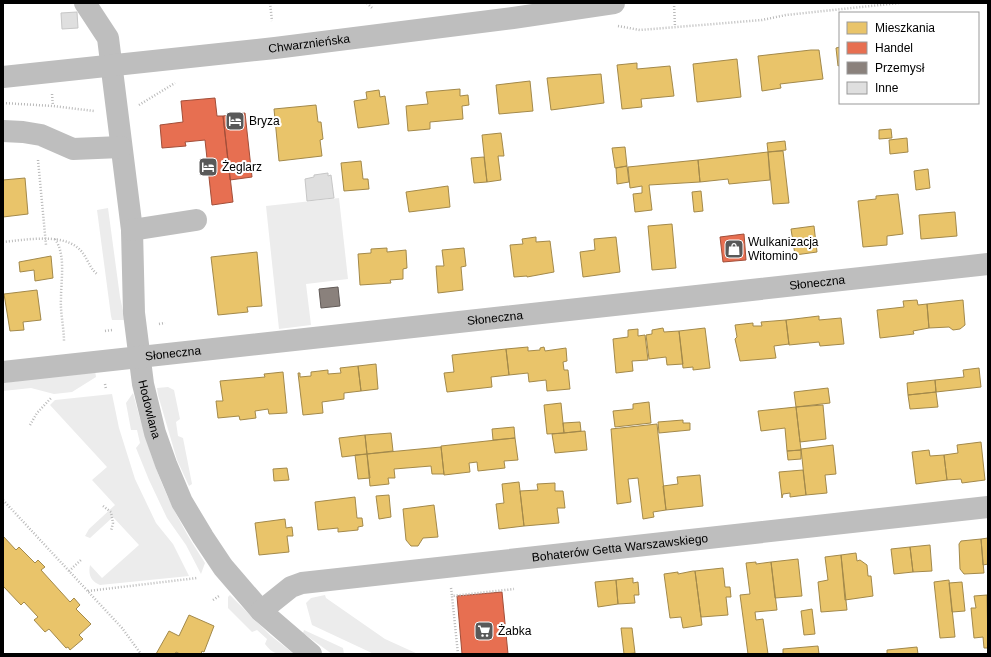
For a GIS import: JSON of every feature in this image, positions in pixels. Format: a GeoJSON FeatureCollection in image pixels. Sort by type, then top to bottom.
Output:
{"type":"FeatureCollection","features":[{"type":"Feature","properties":{"kind":"street","name":"Hodowlana"},"geometry":{"type":"LineString","coordinates":[[85,3],[108,38],[110,65],[132,230],[134,313],[144,384],[155,433],[182,502],[202,538],[223,567],[261,611],[311,654]]}},
{"type":"Feature","properties":{"kind":"street","name":"Chwarznieńska"},"geometry":{"type":"LineString","coordinates":[[3,77],[275,48],[513,18],[614,3]]}},
{"type":"Feature","properties":{"kind":"street"},"geometry":{"type":"LineString","coordinates":[[3,131],[41,135],[73,149],[121,147]]}},
{"type":"Feature","properties":{"kind":"street"},"geometry":{"type":"LineString","coordinates":[[132,230],[196,220]]}},
{"type":"Feature","properties":{"kind":"street","name":"Słoneczna"},"geometry":{"type":"LineString","coordinates":[[3,372],[64,364],[140,357],[988,264]]}},
{"type":"Feature","properties":{"kind":"street","name":"Bohaterów Getta Warszawskiego"},"geometry":{"type":"LineString","coordinates":[[261,611],[291,587],[302,583],[988,507]]}},
{"type":"Feature","properties":{"kind":"path"},"geometry":{"type":"LineString","coordinates":[[270,3],[272,21]]}},
{"type":"Feature","properties":{"kind":"path"},"geometry":{"type":"LineString","coordinates":[[367,3],[372,8]]}},
{"type":"Feature","properties":{"kind":"path"},"geometry":{"type":"LineString","coordinates":[[674,3],[675,27]]}},
{"type":"Feature","properties":{"kind":"path"},"geometry":{"type":"LineString","coordinates":[[640,30],[762,20],[786,15],[899,3]]}},
{"type":"Feature","properties":{"kind":"path"},"geometry":{"type":"LineString","coordinates":[[138,106],[176,83]]}},
{"type":"Feature","properties":{"kind":"path"},"geometry":{"type":"LineString","coordinates":[[3,103],[53,106],[99,112]]}},
{"type":"Feature","properties":{"kind":"path"},"geometry":{"type":"LineString","coordinates":[[38,160],[46,245]]}},
{"type":"Feature","properties":{"kind":"path"},"geometry":{"type":"LineString","coordinates":[[3,242],[45,238],[55,239],[78,248],[91,269],[98,275]]}},
{"type":"Feature","properties":{"kind":"path"},"geometry":{"type":"LineString","coordinates":[[55,239],[60,246],[64,364]]}},
{"type":"Feature","properties":{"kind":"path"},"geometry":{"type":"LineString","coordinates":[[30,425],[37,413],[52,397]]}},
{"type":"Feature","properties":{"kind":"path"},"geometry":{"type":"LineString","coordinates":[[3,500],[122,628],[141,654]]}},
{"type":"Feature","properties":{"kind":"path"},"geometry":{"type":"LineString","coordinates":[[103,506],[111,512],[113,523],[112,531]]}},
{"type":"Feature","properties":{"kind":"path"},"geometry":{"type":"LineString","coordinates":[[69,571],[81,560]]}},
{"type":"Feature","properties":{"kind":"path"},"geometry":{"type":"LineString","coordinates":[[87,591],[197,578]]}},
{"type":"Feature","properties":{"kind":"path"},"geometry":{"type":"LineString","coordinates":[[458,654],[452,596],[514,589]]}},
{"type":"Feature","properties":{"kind":"shaded area"},"geometry":{"type":"Polygon","coordinates":[[[339,198],[348,279],[306,284],[311,325],[279,329],[266,206],[339,198]]]}},
{"type":"Feature","properties":{"kind":"shaded area"},"geometry":{"type":"Polygon","coordinates":[[[108,208],[120,297],[125,320],[112,320],[111,316],[97,210],[108,208]]]}},
{"type":"Feature","properties":{"kind":"shaded area"},"geometry":{"type":"Polygon","coordinates":[[[95,370],[96,377],[72,392],[54,394],[31,388],[3,391],[3,383],[95,370]]]}},
{"type":"Feature","properties":{"kind":"shaded area"},"geometry":{"type":"Polygon","coordinates":[[[168,387],[174,390],[180,419],[176,422],[178,436],[183,438],[192,484],[189,486],[177,460],[158,395],[157,388],[168,387]]]}},
{"type":"Feature","properties":{"kind":"shaded area"},"geometry":{"type":"Polygon","coordinates":[[[133,393],[147,443],[165,492],[205,563],[201,574],[186,545],[167,518],[136,448],[140,443],[137,430],[131,430],[126,403],[133,393]]]}},
{"type":"Feature","properties":{"kind":"shaded area"},"geometry":{"type":"Polygon","coordinates":[[[112,394],[119,428],[135,479],[156,523],[173,544],[189,576],[100,585],[94,582],[91,577],[89,572],[90,565],[102,578],[139,545],[113,517],[90,538],[85,536],[89,529],[115,505],[92,480],[107,467],[50,405],[55,400],[112,394]]]}},
{"type":"Feature","properties":{"kind":"shaded area"},"geometry":{"type":"Polygon","coordinates":[[[230,595],[270,635],[294,654],[278,654],[271,651],[265,644],[267,639],[257,630],[252,632],[228,608],[228,597],[230,595]]]}},
{"type":"Feature","properties":{"kind":"shaded area"},"geometry":{"type":"Polygon","coordinates":[[[325,595],[326,598],[385,639],[418,654],[374,654],[312,625],[306,603],[311,598],[325,595]]]}},
{"type":"Feature","properties":{"kind":"shaded area"},"geometry":{"type":"Polygon","coordinates":[[[304,630],[343,648],[344,654],[332,654],[303,633],[304,630]]]}},
{"type":"Feature","properties":{"kind":"building: Mieszkania"},"geometry":{"type":"Polygon","coordinates":[[[839,47],[838,66],[836,48],[839,47]]]}},
{"type":"Feature","properties":{"kind":"building: Mieszkania"},"geometry":{"type":"Polygon","coordinates":[[[819,50],[823,79],[780,84],[781,88],[762,91],[758,56],[819,50]]]}},
{"type":"Feature","properties":{"kind":"building: Mieszkania"},"geometry":{"type":"Polygon","coordinates":[[[737,59],[741,97],[697,102],[693,64],[737,59]]]}},
{"type":"Feature","properties":{"kind":"building: Mieszkania"},"geometry":{"type":"Polygon","coordinates":[[[637,63],[637,69],[670,66],[674,96],[641,99],[642,107],[622,109],[617,65],[637,63]]]}},
{"type":"Feature","properties":{"kind":"building: Mieszkania"},"geometry":{"type":"Polygon","coordinates":[[[601,74],[604,103],[551,110],[547,78],[601,74]]]}},
{"type":"Feature","properties":{"kind":"building: Mieszkania"},"geometry":{"type":"Polygon","coordinates":[[[530,81],[533,111],[499,114],[496,85],[530,81]]]}},
{"type":"Feature","properties":{"kind":"building: Mieszkania"},"geometry":{"type":"Polygon","coordinates":[[[460,89],[460,96],[468,95],[469,105],[462,106],[463,119],[430,122],[430,129],[408,131],[406,106],[428,104],[426,92],[460,89]]]}},
{"type":"Feature","properties":{"kind":"building: Mieszkania"},"geometry":{"type":"Polygon","coordinates":[[[379,90],[380,97],[385,96],[389,124],[358,128],[354,101],[367,99],[366,92],[379,90]]]}},
{"type":"Feature","properties":{"kind":"building: Mieszkania"},"geometry":{"type":"Polygon","coordinates":[[[316,105],[318,122],[321,122],[323,139],[320,140],[322,156],[279,161],[274,109],[316,105]]]}},
{"type":"Feature","properties":{"kind":"building: Mieszkania"},"geometry":{"type":"Polygon","coordinates":[[[891,129],[892,138],[879,139],[879,130],[891,129]]]}},
{"type":"Feature","properties":{"kind":"building: Mieszkania"},"geometry":{"type":"Polygon","coordinates":[[[501,133],[504,156],[498,156],[501,180],[487,182],[482,135],[501,133]]]}},
{"type":"Feature","properties":{"kind":"building: Mieszkania"},"geometry":{"type":"Polygon","coordinates":[[[907,138],[908,152],[890,154],[889,140],[907,138]]]}},
{"type":"Feature","properties":{"kind":"building: Mieszkania"},"geometry":{"type":"Polygon","coordinates":[[[785,141],[786,150],[768,152],[767,143],[785,141]]]}},
{"type":"Feature","properties":{"kind":"building: Mieszkania"},"geometry":{"type":"Polygon","coordinates":[[[625,147],[627,166],[615,168],[612,148],[625,147]]]}},
{"type":"Feature","properties":{"kind":"building: Mieszkania"},"geometry":{"type":"Polygon","coordinates":[[[783,151],[789,203],[773,204],[768,152],[783,151]]]}},
{"type":"Feature","properties":{"kind":"building: Mieszkania"},"geometry":{"type":"Polygon","coordinates":[[[768,152],[770,180],[729,184],[728,179],[700,182],[698,160],[768,152]]]}},
{"type":"Feature","properties":{"kind":"building: Mieszkania"},"geometry":{"type":"Polygon","coordinates":[[[484,157],[487,182],[474,183],[471,158],[484,157]]]}},
{"type":"Feature","properties":{"kind":"building: Mieszkania"},"geometry":{"type":"Polygon","coordinates":[[[698,160],[700,182],[649,185],[652,210],[635,212],[633,194],[642,193],[642,186],[630,188],[628,167],[698,160]]]}},
{"type":"Feature","properties":{"kind":"building: Mieszkania"},"geometry":{"type":"Polygon","coordinates":[[[361,161],[363,179],[368,179],[369,189],[344,191],[341,163],[361,161]]]}},
{"type":"Feature","properties":{"kind":"building: Mieszkania"},"geometry":{"type":"Polygon","coordinates":[[[627,166],[629,182],[617,184],[616,168],[627,166]]]}},
{"type":"Feature","properties":{"kind":"building: Mieszkania"},"geometry":{"type":"Polygon","coordinates":[[[928,169],[930,188],[916,190],[914,171],[928,169]]]}},
{"type":"Feature","properties":{"kind":"building: Mieszkania"},"geometry":{"type":"Polygon","coordinates":[[[25,178],[28,214],[3,217],[3,180],[25,178]]]}},
{"type":"Feature","properties":{"kind":"building: Mieszkania"},"geometry":{"type":"Polygon","coordinates":[[[448,186],[450,207],[409,212],[406,192],[448,186]]]}},
{"type":"Feature","properties":{"kind":"building: Mieszkania"},"geometry":{"type":"Polygon","coordinates":[[[701,191],[703,211],[694,212],[692,192],[701,191]]]}},
{"type":"Feature","properties":{"kind":"building: Mieszkania"},"geometry":{"type":"Polygon","coordinates":[[[898,194],[903,234],[887,236],[887,245],[863,247],[858,201],[876,199],[876,196],[898,194]]]}},
{"type":"Feature","properties":{"kind":"building: Mieszkania"},"geometry":{"type":"Polygon","coordinates":[[[955,212],[957,236],[921,239],[919,215],[955,212]]]}},
{"type":"Feature","properties":{"kind":"building: Mieszkania"},"geometry":{"type":"Polygon","coordinates":[[[672,224],[676,268],[652,270],[648,226],[672,224]]]}},
{"type":"Feature","properties":{"kind":"building: Mieszkania"},"geometry":{"type":"Polygon","coordinates":[[[814,226],[817,252],[795,255],[791,229],[814,226]]]}},
{"type":"Feature","properties":{"kind":"building: Mieszkania"},"geometry":{"type":"Polygon","coordinates":[[[536,237],[536,242],[550,241],[554,272],[527,277],[514,277],[510,245],[523,244],[522,239],[536,237]]]}},
{"type":"Feature","properties":{"kind":"building: Mieszkania"},"geometry":{"type":"Polygon","coordinates":[[[616,237],[620,272],[583,277],[580,252],[595,250],[594,239],[616,237]]]}},
{"type":"Feature","properties":{"kind":"building: Mieszkania"},"geometry":{"type":"Polygon","coordinates":[[[387,248],[387,252],[406,250],[407,268],[403,269],[403,279],[390,280],[391,283],[360,285],[358,254],[371,253],[371,249],[387,248]]]}},
{"type":"Feature","properties":{"kind":"building: Mieszkania"},"geometry":{"type":"Polygon","coordinates":[[[464,248],[466,266],[461,267],[463,290],[438,293],[436,266],[444,266],[442,250],[464,248]]]}},
{"type":"Feature","properties":{"kind":"building: Mieszkania"},"geometry":{"type":"Polygon","coordinates":[[[257,252],[262,306],[247,307],[248,312],[218,315],[211,257],[257,252]]]}},
{"type":"Feature","properties":{"kind":"building: Mieszkania"},"geometry":{"type":"Polygon","coordinates":[[[51,256],[53,278],[35,281],[34,270],[20,272],[19,262],[51,256]]]}},
{"type":"Feature","properties":{"kind":"building: Mieszkania"},"geometry":{"type":"Polygon","coordinates":[[[37,290],[41,320],[23,322],[24,330],[10,331],[4,294],[37,290]]]}},
{"type":"Feature","properties":{"kind":"building: Mieszkania"},"geometry":{"type":"Polygon","coordinates":[[[917,300],[918,305],[927,304],[929,328],[913,331],[914,334],[880,338],[877,310],[904,307],[903,301],[917,300]]]}},
{"type":"Feature","properties":{"kind":"building: Mieszkania"},"geometry":{"type":"Polygon","coordinates":[[[963,300],[965,325],[960,329],[953,330],[949,327],[929,328],[927,304],[963,300]]]}},
{"type":"Feature","properties":{"kind":"building: Mieszkania"},"geometry":{"type":"Polygon","coordinates":[[[819,316],[819,320],[841,318],[844,344],[820,346],[819,342],[789,345],[786,320],[819,316]]]}},
{"type":"Feature","properties":{"kind":"building: Mieszkania"},"geometry":{"type":"Polygon","coordinates":[[[786,320],[789,344],[774,346],[776,358],[740,361],[735,339],[737,337],[735,325],[753,323],[753,326],[762,326],[761,322],[786,320]]]}},
{"type":"Feature","properties":{"kind":"building: Mieszkania"},"geometry":{"type":"Polygon","coordinates":[[[663,328],[664,332],[679,331],[683,364],[667,365],[666,357],[649,359],[646,335],[652,334],[652,330],[663,328]]]}},
{"type":"Feature","properties":{"kind":"building: Mieszkania"},"geometry":{"type":"Polygon","coordinates":[[[705,328],[710,368],[693,370],[693,367],[683,368],[679,331],[705,328]]]}},
{"type":"Feature","properties":{"kind":"building: Mieszkania"},"geometry":{"type":"Polygon","coordinates":[[[638,329],[638,336],[645,335],[648,360],[632,361],[633,371],[616,373],[613,339],[628,337],[628,330],[638,329]]]}},
{"type":"Feature","properties":{"kind":"building: Mieszkania"},"geometry":{"type":"Polygon","coordinates":[[[528,347],[528,351],[540,350],[540,348],[544,347],[545,351],[566,348],[567,361],[563,362],[564,370],[568,370],[570,389],[547,391],[546,380],[529,382],[528,373],[509,375],[506,349],[528,347]]]}},
{"type":"Feature","properties":{"kind":"building: Mieszkania"},"geometry":{"type":"Polygon","coordinates":[[[506,349],[509,375],[491,377],[492,387],[447,392],[444,373],[454,372],[452,355],[506,349]]]}},
{"type":"Feature","properties":{"kind":"building: Mieszkania"},"geometry":{"type":"Polygon","coordinates":[[[376,364],[378,389],[361,391],[358,366],[376,364]]]}},
{"type":"Feature","properties":{"kind":"building: Mieszkania"},"geometry":{"type":"Polygon","coordinates":[[[358,366],[361,391],[344,393],[344,399],[322,402],[323,413],[303,415],[298,373],[300,373],[300,377],[311,376],[311,372],[328,370],[328,374],[341,373],[340,368],[358,366]]]}},
{"type":"Feature","properties":{"kind":"building: Mieszkania"},"geometry":{"type":"Polygon","coordinates":[[[979,368],[981,387],[936,392],[935,380],[964,377],[963,370],[979,368]]]}},
{"type":"Feature","properties":{"kind":"building: Mieszkania"},"geometry":{"type":"Polygon","coordinates":[[[283,372],[287,413],[269,414],[268,409],[255,411],[256,418],[240,420],[239,416],[218,418],[216,401],[223,401],[220,381],[265,377],[264,374],[283,372]]]}},
{"type":"Feature","properties":{"kind":"building: Mieszkania"},"geometry":{"type":"Polygon","coordinates":[[[935,380],[936,392],[908,395],[907,383],[935,380]]]}},
{"type":"Feature","properties":{"kind":"building: Mieszkania"},"geometry":{"type":"Polygon","coordinates":[[[828,388],[830,403],[796,407],[794,392],[828,388]]]}},
{"type":"Feature","properties":{"kind":"building: Mieszkania"},"geometry":{"type":"Polygon","coordinates":[[[936,392],[938,407],[910,409],[908,395],[936,392]]]}},
{"type":"Feature","properties":{"kind":"building: Mieszkania"},"geometry":{"type":"Polygon","coordinates":[[[649,402],[651,423],[615,427],[613,411],[633,409],[633,404],[649,402]]]}},
{"type":"Feature","properties":{"kind":"building: Mieszkania"},"geometry":{"type":"Polygon","coordinates":[[[561,403],[564,433],[547,434],[544,405],[561,403]]]}},
{"type":"Feature","properties":{"kind":"building: Mieszkania"},"geometry":{"type":"Polygon","coordinates":[[[823,405],[826,439],[800,442],[796,407],[823,405]]]}},
{"type":"Feature","properties":{"kind":"building: Mieszkania"},"geometry":{"type":"Polygon","coordinates":[[[796,407],[801,450],[787,451],[785,428],[761,431],[758,411],[796,407]]]}},
{"type":"Feature","properties":{"kind":"building: Mieszkania"},"geometry":{"type":"Polygon","coordinates":[[[683,420],[683,423],[690,423],[690,430],[659,433],[658,422],[683,420]]]}},
{"type":"Feature","properties":{"kind":"building: Mieszkania"},"geometry":{"type":"Polygon","coordinates":[[[580,422],[581,431],[564,433],[563,423],[580,422]]]}},
{"type":"Feature","properties":{"kind":"building: Mieszkania"},"geometry":{"type":"Polygon","coordinates":[[[657,424],[666,510],[653,512],[654,517],[643,519],[638,478],[628,479],[631,502],[617,504],[611,429],[657,424]]]}},
{"type":"Feature","properties":{"kind":"building: Mieszkania"},"geometry":{"type":"Polygon","coordinates":[[[514,427],[515,438],[493,440],[492,429],[514,427]]]}},
{"type":"Feature","properties":{"kind":"building: Mieszkania"},"geometry":{"type":"Polygon","coordinates":[[[585,431],[587,450],[555,453],[552,434],[585,431]]]}},
{"type":"Feature","properties":{"kind":"building: Mieszkania"},"geometry":{"type":"Polygon","coordinates":[[[391,433],[393,451],[367,454],[365,435],[391,433]]]}},
{"type":"Feature","properties":{"kind":"building: Mieszkania"},"geometry":{"type":"Polygon","coordinates":[[[365,435],[367,454],[342,457],[339,438],[365,435]]]}},
{"type":"Feature","properties":{"kind":"building: Mieszkania"},"geometry":{"type":"Polygon","coordinates":[[[515,438],[518,460],[504,461],[505,468],[478,471],[477,462],[469,463],[470,472],[444,475],[441,446],[515,438]]]}},
{"type":"Feature","properties":{"kind":"building: Mieszkania"},"geometry":{"type":"Polygon","coordinates":[[[981,442],[985,480],[962,483],[961,479],[947,480],[944,455],[958,453],[957,445],[981,442]]]}},
{"type":"Feature","properties":{"kind":"building: Mieszkania"},"geometry":{"type":"Polygon","coordinates":[[[833,445],[836,474],[825,475],[827,493],[806,495],[801,449],[833,445]]]}},
{"type":"Feature","properties":{"kind":"building: Mieszkania"},"geometry":{"type":"Polygon","coordinates":[[[441,447],[444,474],[432,474],[431,466],[394,469],[395,478],[388,478],[389,484],[370,486],[367,454],[441,447]]]}},
{"type":"Feature","properties":{"kind":"building: Mieszkania"},"geometry":{"type":"Polygon","coordinates":[[[801,450],[801,459],[788,460],[787,451],[801,450]]]}},
{"type":"Feature","properties":{"kind":"building: Mieszkania"},"geometry":{"type":"Polygon","coordinates":[[[929,450],[930,456],[944,455],[947,480],[916,484],[912,452],[929,450]]]}},
{"type":"Feature","properties":{"kind":"building: Mieszkania"},"geometry":{"type":"Polygon","coordinates":[[[367,454],[370,478],[358,479],[355,455],[367,454]]]}},
{"type":"Feature","properties":{"kind":"building: Mieszkania"},"geometry":{"type":"Polygon","coordinates":[[[287,468],[289,480],[274,481],[273,469],[287,468]]]}},
{"type":"Feature","properties":{"kind":"building: Mieszkania"},"geometry":{"type":"Polygon","coordinates":[[[803,470],[806,495],[790,497],[790,493],[783,494],[782,498],[779,472],[803,470]]]}},
{"type":"Feature","properties":{"kind":"building: Mieszkania"},"geometry":{"type":"Polygon","coordinates":[[[700,475],[703,506],[666,510],[663,486],[678,484],[677,477],[700,475]]]}},
{"type":"Feature","properties":{"kind":"building: Mieszkania"},"geometry":{"type":"Polygon","coordinates":[[[519,482],[524,526],[499,529],[496,504],[504,503],[502,484],[519,482]]]}},
{"type":"Feature","properties":{"kind":"building: Mieszkania"},"geometry":{"type":"Polygon","coordinates":[[[555,483],[555,491],[563,491],[565,508],[557,508],[559,523],[524,526],[520,491],[538,490],[537,484],[555,483]]]}},
{"type":"Feature","properties":{"kind":"building: Mieszkania"},"geometry":{"type":"Polygon","coordinates":[[[389,495],[391,517],[379,519],[376,496],[389,495]]]}},
{"type":"Feature","properties":{"kind":"building: Mieszkania"},"geometry":{"type":"Polygon","coordinates":[[[355,497],[357,518],[362,518],[363,526],[358,527],[358,530],[338,532],[338,528],[318,530],[315,502],[355,497]]]}},
{"type":"Feature","properties":{"kind":"building: Mieszkania"},"geometry":{"type":"Polygon","coordinates":[[[434,505],[438,537],[423,538],[418,546],[411,546],[406,540],[403,509],[434,505]]]}},
{"type":"Feature","properties":{"kind":"building: Mieszkania"},"geometry":{"type":"Polygon","coordinates":[[[285,519],[286,528],[292,527],[293,536],[287,536],[289,552],[259,555],[255,523],[285,519]]]}},
{"type":"Feature","properties":{"kind":"building: Mieszkania"},"geometry":{"type":"Polygon","coordinates":[[[3,536],[16,550],[19,547],[35,563],[38,560],[45,567],[41,570],[70,602],[74,598],[80,605],[76,609],[91,624],[79,635],[83,639],[70,650],[68,647],[66,648],[49,629],[45,632],[34,620],[38,617],[24,602],[21,605],[3,586],[3,536]]]}},
{"type":"Feature","properties":{"kind":"building: Mieszkania"},"geometry":{"type":"Polygon","coordinates":[[[988,538],[988,564],[983,565],[981,539],[988,538]]]}},
{"type":"Feature","properties":{"kind":"building: Mieszkania"},"geometry":{"type":"Polygon","coordinates":[[[981,539],[984,573],[964,574],[960,569],[959,544],[961,541],[981,539]]]}},
{"type":"Feature","properties":{"kind":"building: Mieszkania"},"geometry":{"type":"Polygon","coordinates":[[[930,545],[932,571],[913,572],[910,547],[930,545]]]}},
{"type":"Feature","properties":{"kind":"building: Mieszkania"},"geometry":{"type":"Polygon","coordinates":[[[910,547],[913,572],[894,574],[891,549],[910,547]]]}},
{"type":"Feature","properties":{"kind":"building: Mieszkania"},"geometry":{"type":"Polygon","coordinates":[[[856,553],[857,561],[860,560],[867,565],[868,576],[871,576],[873,596],[845,600],[841,555],[856,553]]]}},
{"type":"Feature","properties":{"kind":"building: Mieszkania"},"geometry":{"type":"Polygon","coordinates":[[[841,555],[847,610],[821,612],[818,582],[828,580],[825,557],[841,555]]]}},
{"type":"Feature","properties":{"kind":"building: Mieszkania"},"geometry":{"type":"Polygon","coordinates":[[[798,559],[802,596],[775,598],[771,562],[798,559]]]}},
{"type":"Feature","properties":{"kind":"building: Mieszkania"},"geometry":{"type":"Polygon","coordinates":[[[756,562],[756,564],[771,562],[777,610],[755,612],[756,620],[763,619],[768,654],[748,654],[740,595],[750,594],[746,563],[756,562]]]}},
{"type":"Feature","properties":{"kind":"building: Mieszkania"},"geometry":{"type":"Polygon","coordinates":[[[723,568],[725,587],[730,587],[731,597],[726,597],[728,615],[701,617],[695,571],[723,568]]]}},
{"type":"Feature","properties":{"kind":"building: Mieszkania"},"geometry":{"type":"Polygon","coordinates":[[[695,571],[702,625],[683,628],[681,617],[670,618],[664,574],[678,572],[678,574],[695,571]]]}},
{"type":"Feature","properties":{"kind":"building: Mieszkania"},"geometry":{"type":"Polygon","coordinates":[[[633,578],[633,583],[638,582],[639,595],[634,595],[635,603],[618,604],[616,580],[633,578]]]}},
{"type":"Feature","properties":{"kind":"building: Mieszkania"},"geometry":{"type":"Polygon","coordinates":[[[616,580],[618,604],[598,607],[595,582],[616,580]]]}},
{"type":"Feature","properties":{"kind":"building: Mieszkania"},"geometry":{"type":"Polygon","coordinates":[[[949,580],[955,637],[940,638],[934,582],[949,580]]]}},
{"type":"Feature","properties":{"kind":"building: Mieszkania"},"geometry":{"type":"Polygon","coordinates":[[[962,582],[965,611],[952,612],[949,583],[962,582]]]}},
{"type":"Feature","properties":{"kind":"building: Mieszkania"},"geometry":{"type":"Polygon","coordinates":[[[987,595],[988,648],[984,648],[983,637],[974,638],[971,608],[976,608],[974,596],[987,595]]]}},
{"type":"Feature","properties":{"kind":"building: Mieszkania"},"geometry":{"type":"Polygon","coordinates":[[[812,609],[815,634],[804,635],[801,611],[812,609]]]}},
{"type":"Feature","properties":{"kind":"building: Mieszkania"},"geometry":{"type":"Polygon","coordinates":[[[189,615],[214,626],[204,652],[202,651],[201,654],[180,654],[176,652],[175,654],[156,654],[169,631],[179,636],[189,615]]]}},
{"type":"Feature","properties":{"kind":"building: Mieszkania"},"geometry":{"type":"Polygon","coordinates":[[[621,628],[632,628],[635,653],[624,654],[621,628]]]}},
{"type":"Feature","properties":{"kind":"building: Mieszkania"},"geometry":{"type":"Polygon","coordinates":[[[818,646],[819,654],[783,654],[783,649],[818,646]]]}},
{"type":"Feature","properties":{"kind":"building: Mieszkania"},"geometry":{"type":"Polygon","coordinates":[[[917,647],[918,654],[887,654],[887,650],[917,647]]]}},
{"type":"Feature","properties":{"kind":"building: Handel"},"geometry":{"type":"Polygon","coordinates":[[[215,98],[217,116],[223,116],[233,202],[212,205],[205,140],[185,142],[186,146],[162,148],[160,125],[183,122],[181,101],[215,98]]]}},
{"type":"Feature","properties":{"kind":"building: Handel"},"geometry":{"type":"Polygon","coordinates":[[[245,113],[252,177],[230,180],[223,116],[245,113]]]}},
{"type":"Feature","properties":{"kind":"building: Handel"},"geometry":{"type":"Polygon","coordinates":[[[744,234],[746,260],[723,262],[720,237],[744,234]]]}},
{"type":"Feature","properties":{"kind":"building: Handel"},"geometry":{"type":"Polygon","coordinates":[[[502,592],[508,654],[462,654],[457,596],[502,592]]]}},
{"type":"Feature","properties":{"kind":"building: Przemysł"},"geometry":{"type":"Polygon","coordinates":[[[338,287],[340,306],[321,308],[319,289],[338,287]]]}},
{"type":"Feature","properties":{"kind":"building: Inne"},"geometry":{"type":"Polygon","coordinates":[[[77,12],[78,28],[62,29],[61,13],[77,12]]]}},
{"type":"Feature","properties":{"kind":"building: Inne"},"geometry":{"type":"Polygon","coordinates":[[[328,173],[328,176],[331,175],[334,198],[307,201],[305,179],[314,177],[314,175],[328,173]]]}},
{"type":"Feature","properties":{"kind":"place","name":"Bryza"},"geometry":{"type":"Point","coordinates":[235,121]}},
{"type":"Feature","properties":{"kind":"place","name":"Żeglarz"},"geometry":{"type":"Point","coordinates":[208,167]}},
{"type":"Feature","properties":{"kind":"place","name":"Wulkanizacja Witomino"},"geometry":{"type":"Point","coordinates":[734,249]}},
{"type":"Feature","properties":{"kind":"place","name":"Żabka"},"geometry":{"type":"Point","coordinates":[484,631]}}]}
